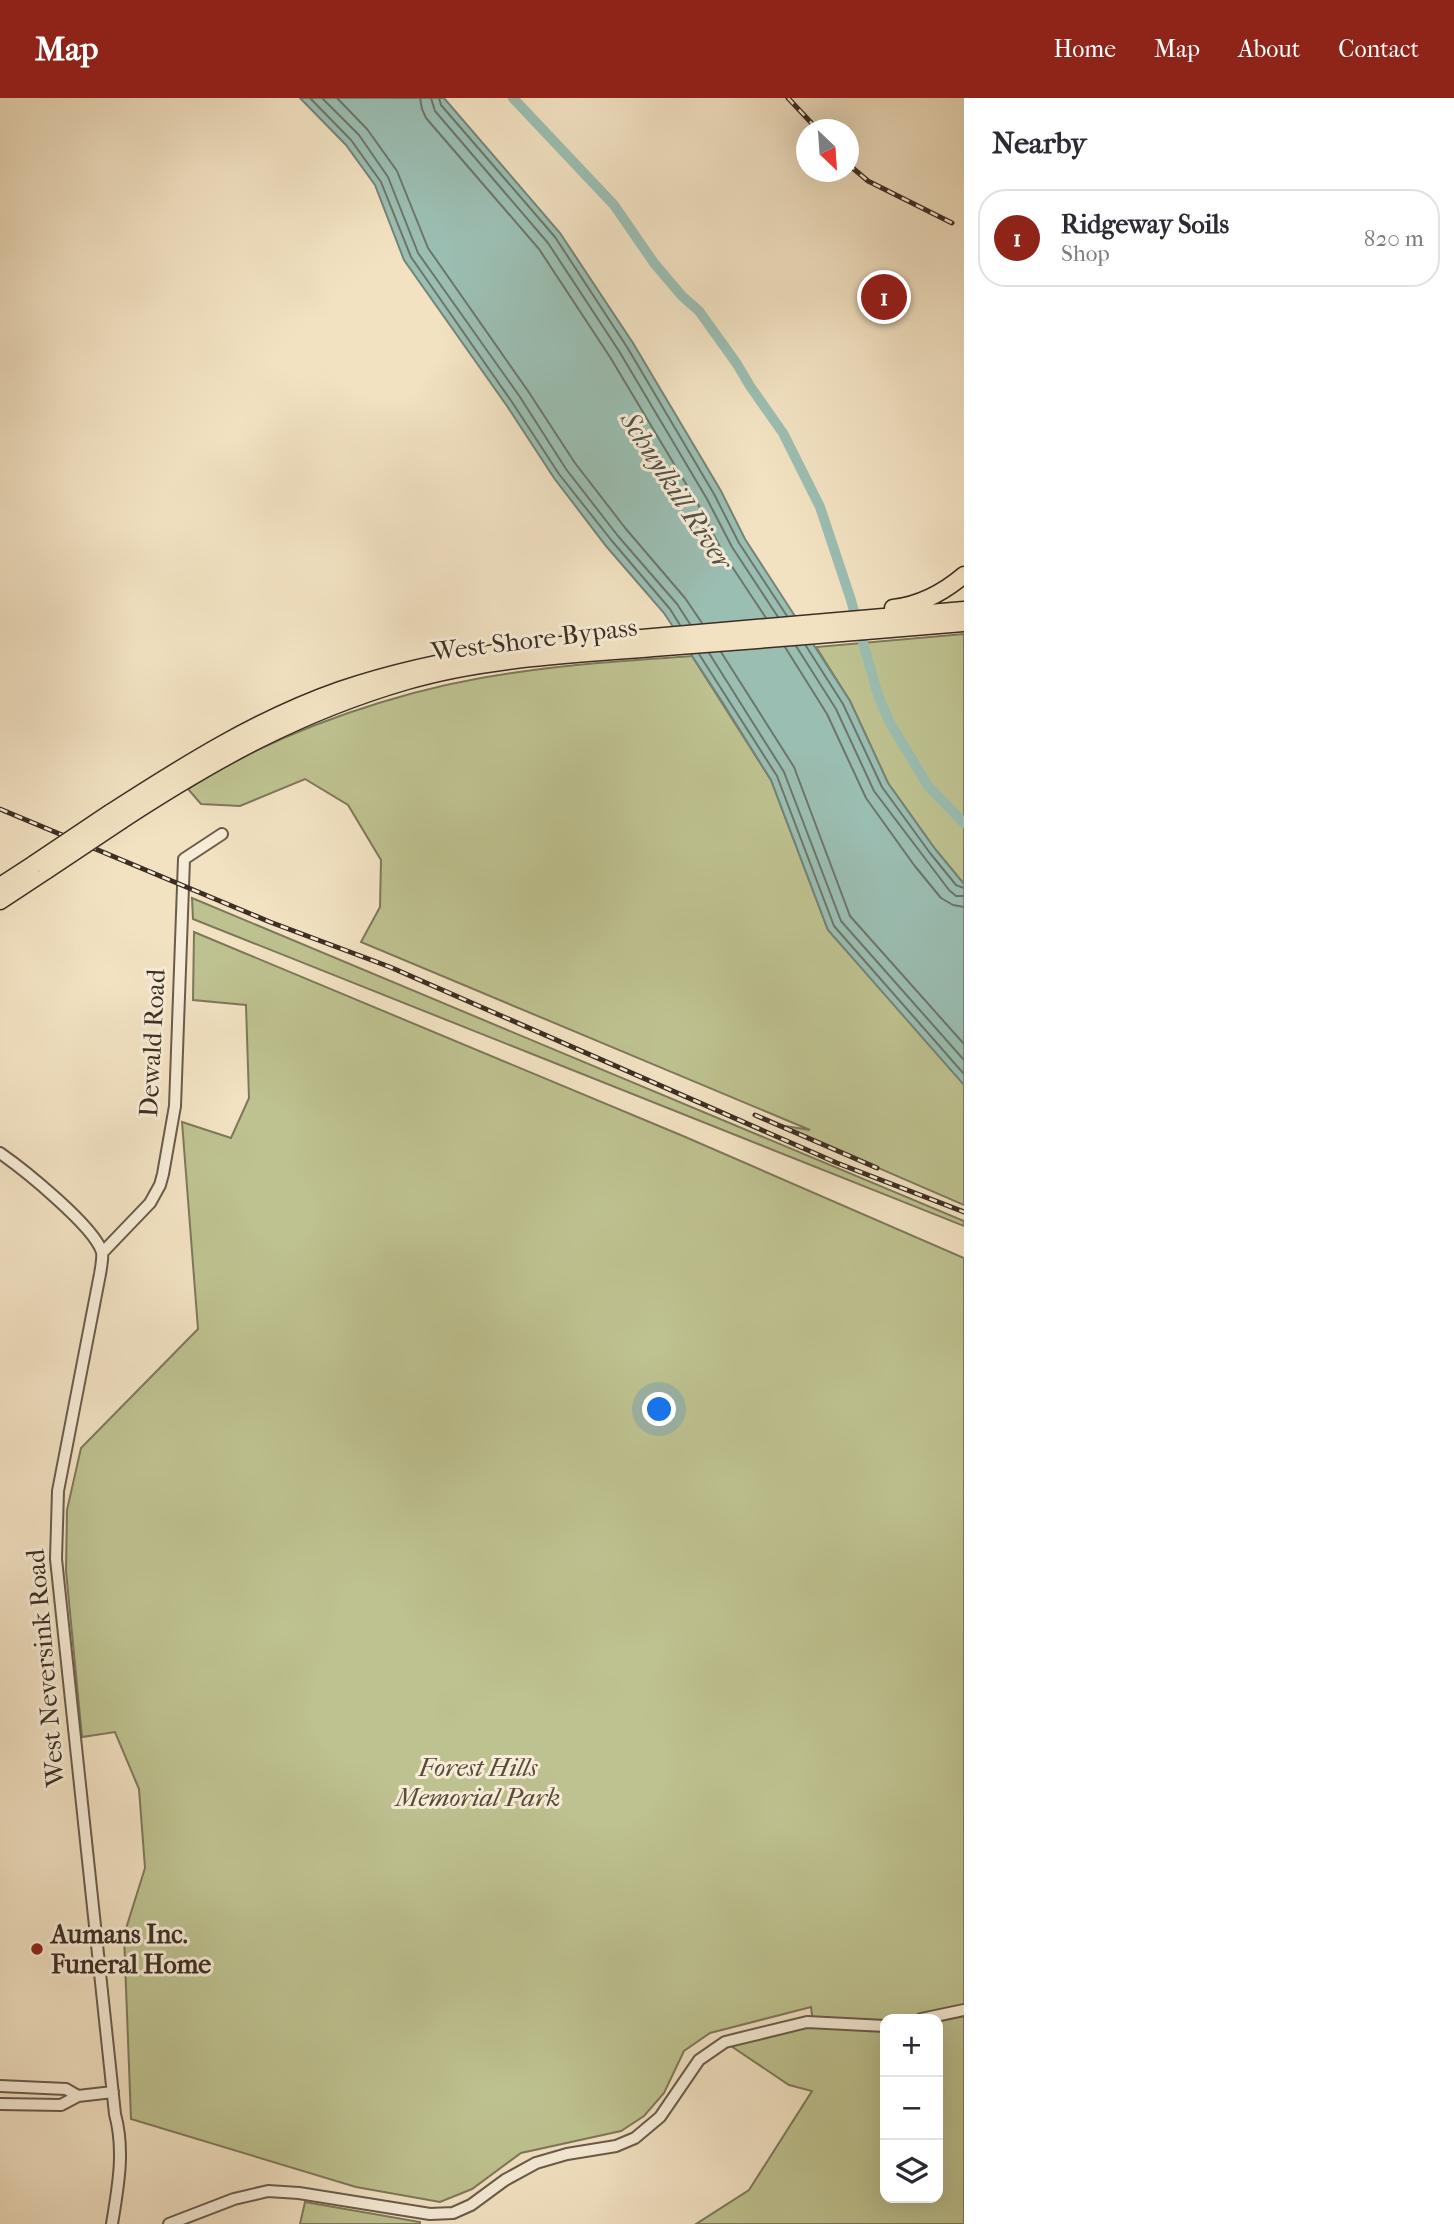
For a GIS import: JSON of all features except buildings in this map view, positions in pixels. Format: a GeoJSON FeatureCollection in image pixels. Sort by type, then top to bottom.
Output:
{"type":"FeatureCollection","features":[{"type":"Feature","properties":{"kind":"highway"},"geometry":{"type":"LineString","coordinates":[[869,620],[939,592],[964,575]]}},
{"type":"Feature","properties":{"kind":"highway","name":"West Shore Bypass"},"geometry":{"type":"LineString","coordinates":[[606,646],[964,610]]}},
{"type":"Feature","properties":{"kind":"highway","name":"West Shore Bypass"},"geometry":{"type":"LineString","coordinates":[[0,901],[40,867],[116,816],[246,744],[300,719],[408,681],[482,665],[606,646],[772,626],[869,620],[964,623]]}},
{"type":"Feature","properties":{"kind":"highway","name":"West Shore Bypass"},"geometry":{"type":"LineString","coordinates":[[0,886],[40,867]]}},
{"type":"Feature","properties":{"kind":"street","name":"Dewald Road"},"geometry":{"type":"LineString","coordinates":[[102,1253],[145,1209],[160,1185],[175,1106],[184,859],[222,834]]}},
{"type":"Feature","properties":{"kind":"street"},"geometry":{"type":"LineString","coordinates":[[0,1153],[30,1174],[54,1197],[90,1235],[102,1253]]}},
{"type":"Feature","properties":{"kind":"street","name":"West Neversink Road"},"geometry":{"type":"LineString","coordinates":[[102,1253],[58,1491],[56,1559],[115,2114],[120,2132],[120,2173],[112,2224]]}},
{"type":"Feature","properties":{"kind":"street"},"geometry":{"type":"LineString","coordinates":[[943,2014],[964,2010]]}},
{"type":"Feature","properties":{"kind":"street"},"geometry":{"type":"LineString","coordinates":[[169,2224],[234,2199],[268,2191],[299,2193],[430,2214],[453,2213],[471,2206],[505,2180],[536,2163],[567,2154],[616,2146],[635,2138],[660,2117],[699,2060],[717,2046],[807,2022],[880,2026]]}},
{"type":"Feature","properties":{"kind":"street"},"geometry":{"type":"LineString","coordinates":[[0,2086],[66,2089],[78,2096]]}},
{"type":"Feature","properties":{"kind":"street"},"geometry":{"type":"LineString","coordinates":[[0,2104],[61,2105],[78,2096],[113,2092]]}},
{"type":"Feature","properties":{"kind":"green space"},"geometry":{"type":"Polygon","coordinates":[[[964,634],[964,884],[935,849],[888,783],[850,701],[816,647],[964,634]]]}},
{"type":"Feature","properties":{"kind":"green space"},"geometry":{"type":"Polygon","coordinates":[[[692,656],[771,780],[828,930],[873,980],[964,1019],[964,1205],[779,1125],[810,1130],[361,942],[380,907],[381,860],[348,805],[305,779],[240,806],[201,804],[188,789],[236,760],[283,738],[347,713],[413,693],[479,678],[534,670],[692,656]]]}},
{"type":"Feature","properties":{"kind":"green space"},"geometry":{"type":"Polygon","coordinates":[[[192,898],[964,1221],[964,1226],[193,919],[192,898]]]}},
{"type":"Feature","properties":{"kind":"green space","name":"Forest Hills Memorial Park"},"geometry":{"type":"Polygon","coordinates":[[[194,932],[683,1136],[964,1258],[964,2224],[696,2224],[749,2190],[812,2091],[789,2085],[725,2042],[813,2022],[811,2007],[710,2033],[684,2051],[664,2093],[644,2116],[621,2131],[521,2153],[472,2189],[440,2202],[356,2187],[131,2119],[124,1935],[145,1868],[139,1789],[115,1732],[82,1737],[66,1571],[67,1510],[81,1448],[198,1329],[182,1122],[231,1138],[249,1098],[246,1005],[193,1000],[194,932]]]}},
{"type":"Feature","properties":{"kind":"green space"},"geometry":{"type":"Polygon","coordinates":[[[305,2202],[420,2222],[420,2224],[300,2224],[305,2202]]]}},
{"type":"Feature","properties":{"kind":"water","name":"Schuylkill River"},"geometry":{"type":"Polygon","coordinates":[[[300,98],[444,98],[560,233],[633,343],[721,491],[745,539],[850,701],[888,783],[935,849],[964,884],[964,1085],[828,930],[771,780],[723,703],[664,613],[606,546],[554,478],[404,260],[375,185],[346,145],[300,98]]]}},
{"type":"Feature","properties":{"kind":"waterway"},"geometry":{"type":"LineString","coordinates":[[513,98],[614,205],[654,263],[682,296],[699,311],[783,433],[820,507],[850,597],[878,695],[889,721],[928,786],[964,823]]}},
{"type":"Feature","properties":{"kind":"railway"},"geometry":{"type":"LineString","coordinates":[[788,98],[808,119]]}},
{"type":"Feature","properties":{"kind":"railway"},"geometry":{"type":"LineString","coordinates":[[859,173],[868,181],[952,223]]}},
{"type":"Feature","properties":{"kind":"railway"},"geometry":{"type":"LineString","coordinates":[[0,809],[270,922],[390,967],[837,1163],[964,1212]]}},
{"type":"Feature","properties":{"kind":"railway"},"geometry":{"type":"LineString","coordinates":[[755,1115],[877,1168]]}},
{"type":"Feature","properties":{"kind":"place","name":"Ridgeway Soils"},"geometry":{"type":"Point","coordinates":[884,297]}},
{"type":"Feature","properties":{"kind":"place","name":"Aumans Inc. Funeral Home"},"geometry":{"type":"Point","coordinates":[37,1949]}}]}
